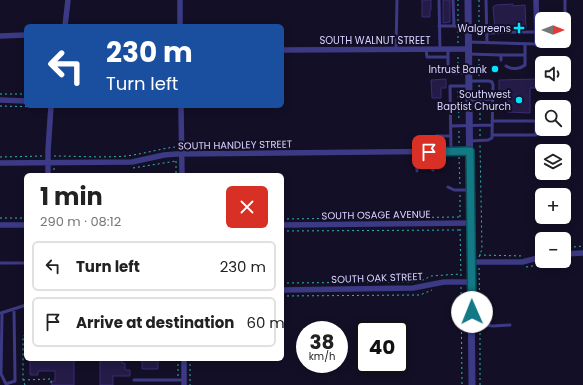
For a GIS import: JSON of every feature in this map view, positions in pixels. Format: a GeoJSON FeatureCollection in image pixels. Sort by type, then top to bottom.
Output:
{"type":"FeatureCollection","features":[{"type":"Feature","properties":{"kind":"street"},"geometry":{"type":"LineString","coordinates":[[65,24],[68,0]]}},
{"type":"Feature","properties":{"kind":"street"},"geometry":{"type":"LineString","coordinates":[[180,0],[180,24]]}},
{"type":"Feature","properties":{"kind":"street"},"geometry":{"type":"LineString","coordinates":[[468,0],[471,262],[476,324],[472,385]]}},
{"type":"Feature","properties":{"kind":"street"},"geometry":{"type":"LineString","coordinates":[[536,0],[536,12]]}},
{"type":"Feature","properties":{"kind":"street"},"geometry":{"type":"LineString","coordinates":[[0,36],[24,36]]}},
{"type":"Feature","properties":{"kind":"street","name":"SOUTH WALNUT STREET"},"geometry":{"type":"LineString","coordinates":[[284,50],[469,49]]}},
{"type":"Feature","properties":{"kind":"street"},"geometry":{"type":"LineString","coordinates":[[0,100],[24,100]]}},
{"type":"Feature","properties":{"kind":"street"},"geometry":{"type":"LineString","coordinates":[[48,173],[52,108]]}},
{"type":"Feature","properties":{"kind":"street"},"geometry":{"type":"LineString","coordinates":[[181,108],[182,173]]}},
{"type":"Feature","properties":{"kind":"street","name":"SOUTH HANDLEY STREET"},"geometry":{"type":"LineString","coordinates":[[0,163],[48,160],[132,162],[164,155],[182,154],[470,151]]}},
{"type":"Feature","properties":{"kind":"street","name":"SOUTH OSAGE AVENUE"},"geometry":{"type":"LineString","coordinates":[[284,225],[471,223]]}},
{"type":"Feature","properties":{"kind":"street"},"geometry":{"type":"LineString","coordinates":[[0,225],[24,225]]}},
{"type":"Feature","properties":{"kind":"street"},"geometry":{"type":"LineString","coordinates":[[571,254],[583,253]]}},
{"type":"Feature","properties":{"kind":"street"},"geometry":{"type":"LineString","coordinates":[[471,262],[522,262],[535,259]]}},
{"type":"Feature","properties":{"kind":"street","name":"SOUTH OAK STREET"},"geometry":{"type":"LineString","coordinates":[[284,290],[413,288],[444,282],[472,282]]}},
{"type":"Feature","properties":{"kind":"street"},"geometry":{"type":"LineString","coordinates":[[182,382],[184,361]]}},
{"type":"Feature","properties":{"kind":"lane"},"geometry":{"type":"LineString","coordinates":[[396,49],[397,0]]}},
{"type":"Feature","properties":{"kind":"lane"},"geometry":{"type":"LineString","coordinates":[[439,0],[440,49]]}},
{"type":"Feature","properties":{"kind":"lane"},"geometry":{"type":"LineString","coordinates":[[453,0],[454,26]]}},
{"type":"Feature","properties":{"kind":"lane"},"geometry":{"type":"LineString","coordinates":[[486,0],[487,43]]}},
{"type":"Feature","properties":{"kind":"lane"},"geometry":{"type":"LineString","coordinates":[[565,0],[565,12]]}},
{"type":"Feature","properties":{"kind":"lane"},"geometry":{"type":"LineString","coordinates":[[439,26],[469,27]]}},
{"type":"Feature","properties":{"kind":"lane"},"geometry":{"type":"LineString","coordinates":[[487,33],[517,32]]}},
{"type":"Feature","properties":{"kind":"lane"},"geometry":{"type":"LineString","coordinates":[[523,32],[535,32]]}},
{"type":"Feature","properties":{"kind":"lane"},"geometry":{"type":"LineString","coordinates":[[525,55],[479,55],[469,49],[479,42],[535,44]]}},
{"type":"Feature","properties":{"kind":"lane"},"geometry":{"type":"LineString","coordinates":[[506,66],[509,68],[521,68],[525,65],[525,44]]}},
{"type":"Feature","properties":{"kind":"lane"},"geometry":{"type":"LineString","coordinates":[[426,49],[427,57],[448,57]]}},
{"type":"Feature","properties":{"kind":"lane"},"geometry":{"type":"LineString","coordinates":[[448,49],[448,73],[469,73]]}},
{"type":"Feature","properties":{"kind":"lane"},"geometry":{"type":"LineString","coordinates":[[501,55],[501,60]]}},
{"type":"Feature","properties":{"kind":"lane"},"geometry":{"type":"LineString","coordinates":[[451,151],[450,86],[469,84],[479,81],[492,82],[493,99],[491,139],[470,141]]}},
{"type":"Feature","properties":{"kind":"lane"},"geometry":{"type":"LineString","coordinates":[[470,100],[493,99]]}},
{"type":"Feature","properties":{"kind":"lane"},"geometry":{"type":"LineString","coordinates":[[492,121],[536,121],[536,135],[492,135]]}},
{"type":"Feature","properties":{"kind":"lane"},"geometry":{"type":"LineString","coordinates":[[451,126],[492,125]]}},
{"type":"Feature","properties":{"kind":"lane"},"geometry":{"type":"LineString","coordinates":[[436,136],[451,136]]}},
{"type":"Feature","properties":{"kind":"lane"},"geometry":{"type":"LineString","coordinates":[[416,152],[417,171]]}},
{"type":"Feature","properties":{"kind":"lane"},"geometry":{"type":"LineString","coordinates":[[429,152],[429,166],[433,170]]}},
{"type":"Feature","properties":{"kind":"lane"},"geometry":{"type":"LineString","coordinates":[[448,187],[454,190],[471,190]]}},
{"type":"Feature","properties":{"kind":"lane"},"geometry":{"type":"LineString","coordinates":[[0,263],[24,263]]}},
{"type":"Feature","properties":{"kind":"lane"},"geometry":{"type":"LineString","coordinates":[[14,309],[15,381],[6,384],[1,373],[1,313],[24,306]]}},
{"type":"Feature","properties":{"kind":"lane"},"geometry":{"type":"LineString","coordinates":[[476,324],[492,326],[510,325]]}},
{"type":"Feature","properties":{"kind":"lane"},"geometry":{"type":"LineString","coordinates":[[134,380],[182,382]]}},
{"type":"Feature","properties":{"kind":"path"},"geometry":{"type":"LineString","coordinates":[[479,0],[479,42]]}},
{"type":"Feature","properties":{"kind":"path"},"geometry":{"type":"LineString","coordinates":[[479,55],[482,249],[479,255],[476,324],[480,385]]}},
{"type":"Feature","properties":{"kind":"path"},"geometry":{"type":"LineString","coordinates":[[0,94],[24,94]]}},
{"type":"Feature","properties":{"kind":"path"},"geometry":{"type":"LineString","coordinates":[[0,106],[24,106]]}},
{"type":"Feature","properties":{"kind":"path"},"geometry":{"type":"LineString","coordinates":[[0,156],[48,160],[124,156],[176,147]]}},
{"type":"Feature","properties":{"kind":"path"},"geometry":{"type":"LineString","coordinates":[[54,168],[54,173]]}},
{"type":"Feature","properties":{"kind":"path"},"geometry":{"type":"LineString","coordinates":[[284,219],[460,217]]}},
{"type":"Feature","properties":{"kind":"path"},"geometry":{"type":"LineString","coordinates":[[0,218],[24,218]]}},
{"type":"Feature","properties":{"kind":"path"},"geometry":{"type":"LineString","coordinates":[[284,231],[460,230]]}},
{"type":"Feature","properties":{"kind":"path"},"geometry":{"type":"LineString","coordinates":[[571,247],[583,246]]}},
{"type":"Feature","properties":{"kind":"path"},"geometry":{"type":"LineString","coordinates":[[479,255],[525,256]]}},
{"type":"Feature","properties":{"kind":"path"},"geometry":{"type":"LineString","coordinates":[[284,283],[411,282],[423,280],[431,276],[461,274]]}},
{"type":"Feature","properties":{"kind":"path"},"geometry":{"type":"LineString","coordinates":[[24,336],[23,380],[25,385]]}},
{"type":"Feature","properties":{"kind":"path"},"geometry":{"type":"LineString","coordinates":[[178,361],[182,382]]}},
{"type":"Feature","properties":{"kind":"path"},"geometry":{"type":"LineString","coordinates":[[190,361],[190,385]]}},
{"type":"Feature","properties":{"kind":"path"},"geometry":{"type":"LineString","coordinates":[[23,380],[51,379],[51,385]]}},
{"type":"Feature","properties":{"kind":"building"},"geometry":{"type":"Polygon","coordinates":[[[422,0],[431,0],[430,17],[422,17],[422,0]]]}},
{"type":"Feature","properties":{"kind":"building"},"geometry":{"type":"Polygon","coordinates":[[[443,0],[450,0],[450,22],[443,23],[443,0]]]}},
{"type":"Feature","properties":{"kind":"building","name":"Walgreens"},"geometry":{"type":"Polygon","coordinates":[[[513,4],[513,6],[525,5],[526,28],[521,30],[521,34],[519,34],[520,31],[517,29],[495,30],[493,7],[496,5],[513,4]]]}},
{"type":"Feature","properties":{"kind":"building"},"geometry":{"type":"Polygon","coordinates":[[[446,79],[446,88],[441,88],[441,98],[432,98],[431,80],[446,79]]]}},
{"type":"Feature","properties":{"kind":"building","name":"Southwest Baptist Church"},"geometry":{"type":"Polygon","coordinates":[[[535,79],[535,88],[530,88],[530,113],[508,112],[508,95],[499,95],[499,80],[535,79]]]}},
{"type":"Feature","properties":{"kind":"building"},"geometry":{"type":"Polygon","coordinates":[[[30,361],[74,361],[74,385],[52,385],[51,381],[55,381],[55,371],[38,371],[38,375],[30,375],[30,361]]]}},
{"type":"Feature","properties":{"kind":"building"},"geometry":{"type":"Polygon","coordinates":[[[100,361],[122,361],[122,363],[125,363],[125,370],[130,370],[130,376],[113,376],[113,385],[100,385],[100,361]]]}},
{"type":"Feature","properties":{"kind":"building"},"geometry":{"type":"Polygon","coordinates":[[[142,361],[158,361],[158,369],[142,369],[142,361]]]}},
{"type":"Feature","properties":{"kind":"place","name":"Walgreens"},"geometry":{"type":"Point","coordinates":[519,28]}},
{"type":"Feature","properties":{"kind":"place","name":"Intrust Bank"},"geometry":{"type":"Point","coordinates":[495,69]}},
{"type":"Feature","properties":{"kind":"place","name":"Southwest Baptist Church"},"geometry":{"type":"Point","coordinates":[519,100]}},
{"type":"Feature","properties":{"kind":"route"},"geometry":{"type":"LineString","coordinates":[[429,152],[470,151],[472,312]]}}]}
